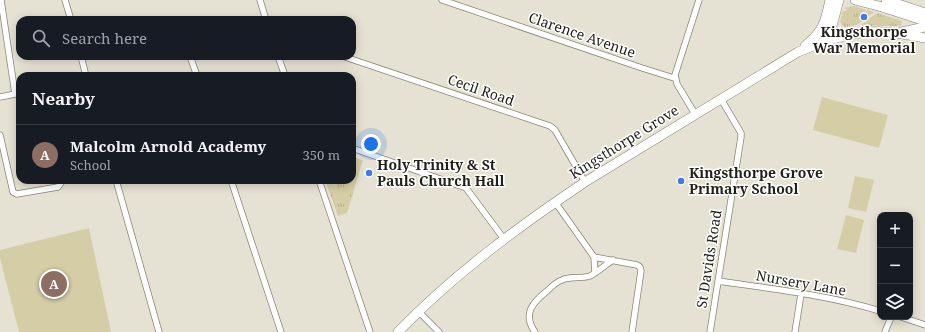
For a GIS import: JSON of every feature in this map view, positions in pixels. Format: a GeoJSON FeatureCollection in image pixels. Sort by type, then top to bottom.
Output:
{"type":"FeatureCollection","features":[{"type":"Feature","properties":{"kind":"main road"},"geometry":{"type":"LineString","coordinates":[[798,52],[820,32],[830,0]]}},
{"type":"Feature","properties":{"kind":"main road"},"geometry":{"type":"LineString","coordinates":[[824,41],[830,33],[839,0]]}},
{"type":"Feature","properties":{"kind":"main road"},"geometry":{"type":"LineString","coordinates":[[855,0],[882,7],[925,22]]}},
{"type":"Feature","properties":{"kind":"main road"},"geometry":{"type":"LineString","coordinates":[[886,0],[904,3],[925,13]]}},
{"type":"Feature","properties":{"kind":"main road","name":"Kingsthorpe Grove"},"geometry":{"type":"LineString","coordinates":[[895,33],[925,27]]}},
{"type":"Feature","properties":{"kind":"main road","name":"Kingsthorpe Grove"},"geometry":{"type":"LineString","coordinates":[[398,332],[459,274],[555,202],[695,114],[798,52],[824,41],[861,32],[895,33],[925,38]]}},
{"type":"Feature","properties":{"kind":"street"},"geometry":{"type":"LineString","coordinates":[[1,0],[16,87]]}},
{"type":"Feature","properties":{"kind":"street"},"geometry":{"type":"LineString","coordinates":[[65,0],[70,16]]}},
{"type":"Feature","properties":{"kind":"street"},"geometry":{"type":"LineString","coordinates":[[260,0],[265,16]]}},
{"type":"Feature","properties":{"kind":"street","name":"Clarence Avenue"},"geometry":{"type":"LineString","coordinates":[[442,0],[674,78]]}},
{"type":"Feature","properties":{"kind":"street"},"geometry":{"type":"LineString","coordinates":[[695,114],[674,78],[675,71],[700,0]]}},
{"type":"Feature","properties":{"kind":"street"},"geometry":{"type":"LineString","coordinates":[[82,60],[85,72]]}},
{"type":"Feature","properties":{"kind":"street"},"geometry":{"type":"LineString","coordinates":[[191,60],[196,72]]}},
{"type":"Feature","properties":{"kind":"street"},"geometry":{"type":"LineString","coordinates":[[279,60],[284,72]]}},
{"type":"Feature","properties":{"kind":"street","name":"Cecil Road"},"geometry":{"type":"LineString","coordinates":[[354,60],[553,128],[585,182]]}},
{"type":"Feature","properties":{"kind":"street"},"geometry":{"type":"LineString","coordinates":[[0,97],[16,93]]}},
{"type":"Feature","properties":{"kind":"street","name":"St Davids Road"},"geometry":{"type":"LineString","coordinates":[[710,332],[741,135],[721,99]]}},
{"type":"Feature","properties":{"kind":"street"},"geometry":{"type":"LineString","coordinates":[[0,135],[1,149],[13,192],[17,194],[58,187],[60,184]]}},
{"type":"Feature","properties":{"kind":"street"},"geometry":{"type":"LineString","coordinates":[[356,149],[466,188],[504,239]]}},
{"type":"Feature","properties":{"kind":"street"},"geometry":{"type":"LineString","coordinates":[[117,184],[159,332]]}},
{"type":"Feature","properties":{"kind":"street"},"geometry":{"type":"LineString","coordinates":[[232,184],[281,332]]}},
{"type":"Feature","properties":{"kind":"street"},"geometry":{"type":"LineString","coordinates":[[320,184],[370,332]]}},
{"type":"Feature","properties":{"kind":"street"},"geometry":{"type":"LineString","coordinates":[[555,202],[594,257],[595,273]]}},
{"type":"Feature","properties":{"kind":"street"},"geometry":{"type":"LineString","coordinates":[[594,257],[636,265],[641,269],[632,332]]}},
{"type":"Feature","properties":{"kind":"street"},"geometry":{"type":"LineString","coordinates":[[535,332],[530,322],[529,314],[534,302],[562,280],[588,276],[595,273],[613,260]]}},
{"type":"Feature","properties":{"kind":"street","name":"Nursery Lane"},"geometry":{"type":"LineString","coordinates":[[718,281],[801,294],[877,310]]}},
{"type":"Feature","properties":{"kind":"street"},"geometry":{"type":"LineString","coordinates":[[795,332],[801,294]]}},
{"type":"Feature","properties":{"kind":"street"},"geometry":{"type":"LineString","coordinates":[[419,312],[439,332]]}},
{"type":"Feature","properties":{"kind":"street"},"geometry":{"type":"LineString","coordinates":[[885,332],[890,320]]}},
{"type":"Feature","properties":{"kind":"street"},"geometry":{"type":"LineString","coordinates":[[910,320],[925,325]]}},
{"type":"Feature","properties":{"kind":"green space"},"geometry":{"type":"Polygon","coordinates":[[[854,6],[866,10],[864,16],[867,10],[874,12],[856,25],[847,27],[843,26],[840,22],[843,11],[846,11],[847,9],[844,8],[854,6]]]}},
{"type":"Feature","properties":{"kind":"green space"},"geometry":{"type":"Polygon","coordinates":[[[877,13],[902,21],[901,26],[862,26],[862,24],[877,13]]]}},
{"type":"Feature","properties":{"kind":"green space"},"geometry":{"type":"Polygon","coordinates":[[[822,97],[888,115],[879,148],[813,130],[822,97]]]}},
{"type":"Feature","properties":{"kind":"green space"},"geometry":{"type":"Polygon","coordinates":[[[356,158],[363,160],[356,183],[356,158]]]}},
{"type":"Feature","properties":{"kind":"green space"},"geometry":{"type":"Polygon","coordinates":[[[855,176],[874,180],[866,212],[848,208],[855,176]]]}},
{"type":"Feature","properties":{"kind":"green space"},"geometry":{"type":"Polygon","coordinates":[[[326,184],[356,184],[347,213],[338,216],[326,184]]]}},
{"type":"Feature","properties":{"kind":"green space"},"geometry":{"type":"Polygon","coordinates":[[[846,215],[864,220],[856,253],[837,249],[846,215]]]}},
{"type":"Feature","properties":{"kind":"green space"},"geometry":{"type":"Polygon","coordinates":[[[89,228],[111,332],[19,332],[0,258],[0,250],[89,228]]]}},
{"type":"Feature","properties":{"kind":"place","name":"Kingsthorpe War Memorial"},"geometry":{"type":"Point","coordinates":[864,17]}},
{"type":"Feature","properties":{"kind":"place","name":"Holy Trinity & St Pauls Church Hall"},"geometry":{"type":"Point","coordinates":[369,173]}},
{"type":"Feature","properties":{"kind":"place","name":"Kingsthorpe Grove Primary School"},"geometry":{"type":"Point","coordinates":[681,181]}},
{"type":"Feature","properties":{"kind":"place","name":"Malcolm Arnold Academy"},"geometry":{"type":"Point","coordinates":[54,284]}}]}
